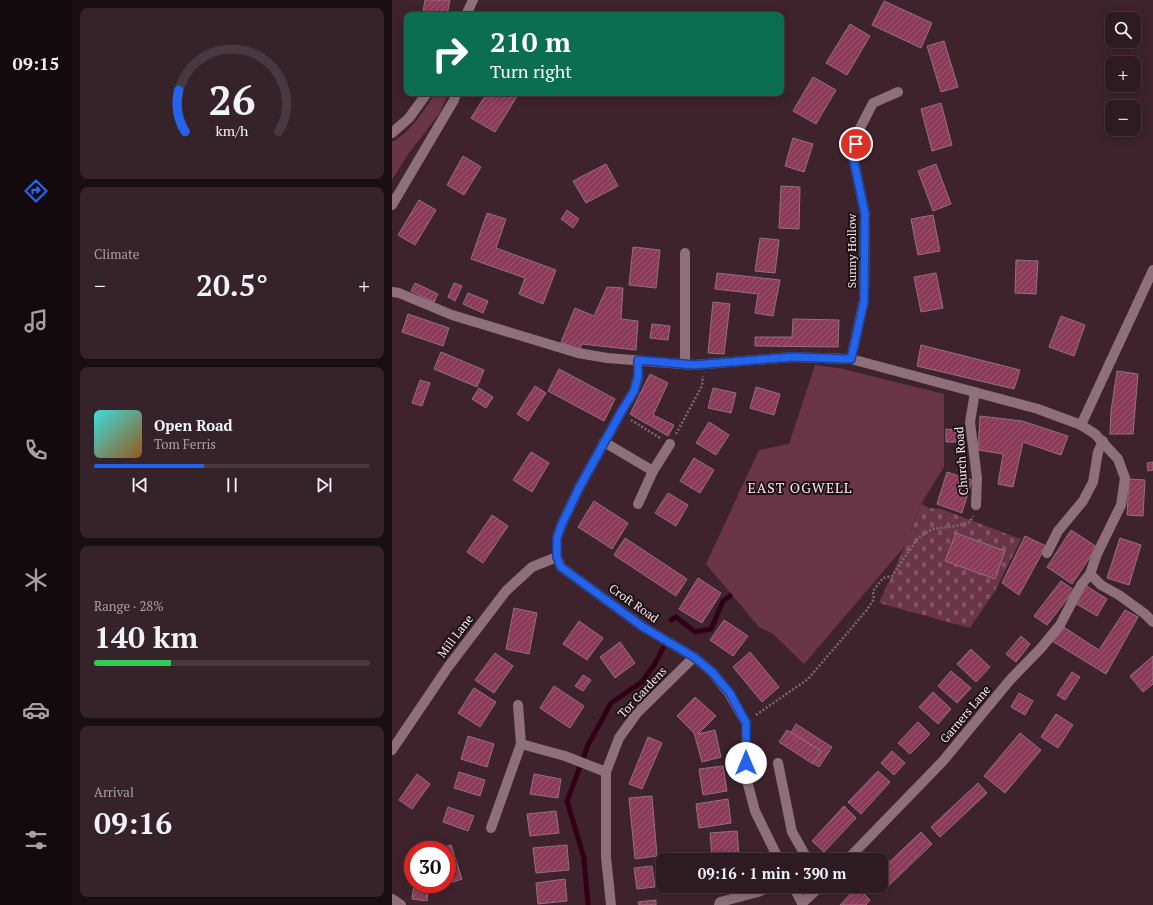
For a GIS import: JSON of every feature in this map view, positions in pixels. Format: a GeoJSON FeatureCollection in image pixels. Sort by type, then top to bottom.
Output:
{"type":"FeatureCollection","features":[{"type":"Feature","properties":{"kind":"street"},"geometry":{"type":"LineString","coordinates":[[468,12],[474,0]]}},
{"type":"Feature","properties":{"kind":"street"},"geometry":{"type":"LineString","coordinates":[[474,0],[475,12]]}},
{"type":"Feature","properties":{"kind":"street","name":"Sunny Hollow"},"geometry":{"type":"LineString","coordinates":[[851,359],[864,302],[865,214],[853,157],[858,132],[873,103],[898,92]]}},
{"type":"Feature","properties":{"kind":"street"},"geometry":{"type":"LineString","coordinates":[[392,133],[409,118],[425,96]]}},
{"type":"Feature","properties":{"kind":"street"},"geometry":{"type":"LineString","coordinates":[[392,205],[455,96]]}},
{"type":"Feature","properties":{"kind":"street"},"geometry":{"type":"LineString","coordinates":[[684,253],[685,364]]}},
{"type":"Feature","properties":{"kind":"street"},"geometry":{"type":"LineString","coordinates":[[1081,425],[1153,270]]}},
{"type":"Feature","properties":{"kind":"street","name":"Garners Lane"},"geometry":{"type":"LineString","coordinates":[[392,292],[399,292],[452,315],[578,354],[607,358],[685,364],[792,357],[851,359],[1038,409],[1081,425],[1103,441],[1118,459],[1125,478],[1121,505],[1090,574],[1082,585],[1060,625],[1041,648],[1010,680],[943,761],[854,853]]}},
{"type":"Feature","properties":{"kind":"street"},"geometry":{"type":"LineString","coordinates":[[557,557],[557,538],[561,526],[579,488],[634,391],[638,377],[638,360]]}},
{"type":"Feature","properties":{"kind":"street","name":"Church Road"},"geometry":{"type":"LineString","coordinates":[[975,392],[970,422],[977,478],[976,505]]}},
{"type":"Feature","properties":{"kind":"street"},"geometry":{"type":"LineString","coordinates":[[1047,553],[1058,531],[1083,501],[1094,482],[1098,452],[1103,441]]}},
{"type":"Feature","properties":{"kind":"street"},"geometry":{"type":"LineString","coordinates":[[604,442],[653,471]]}},
{"type":"Feature","properties":{"kind":"street"},"geometry":{"type":"LineString","coordinates":[[638,504],[653,471],[670,444]]}},
{"type":"Feature","properties":{"kind":"street","name":"Croft Road"},"geometry":{"type":"LineString","coordinates":[[557,557],[561,567],[643,627],[694,657],[712,672],[730,693],[746,723],[746,776],[756,811],[777,853]]}},
{"type":"Feature","properties":{"kind":"street","name":"Mill Lane"},"geometry":{"type":"LineString","coordinates":[[392,750],[448,667],[506,591],[532,567],[557,557]]}},
{"type":"Feature","properties":{"kind":"street"},"geometry":{"type":"LineString","coordinates":[[1090,574],[1101,585],[1119,595],[1145,614],[1153,622]]}},
{"type":"Feature","properties":{"kind":"street","name":"Tor Gardens"},"geometry":{"type":"LineString","coordinates":[[612,905],[606,857],[606,772],[619,738],[637,713],[694,657]]}},
{"type":"Feature","properties":{"kind":"street"},"geometry":{"type":"LineString","coordinates":[[491,828],[520,744],[518,705]]}},
{"type":"Feature","properties":{"kind":"street"},"geometry":{"type":"LineString","coordinates":[[520,744],[565,756],[606,772]]}},
{"type":"Feature","properties":{"kind":"street"},"geometry":{"type":"LineString","coordinates":[[778,763],[792,832],[804,853]]}},
{"type":"Feature","properties":{"kind":"street"},"geometry":{"type":"LineString","coordinates":[[719,905],[720,902],[754,893]]}},
{"type":"Feature","properties":{"kind":"street"},"geometry":{"type":"LineString","coordinates":[[796,893],[802,904],[814,893]]}},
{"type":"Feature","properties":{"kind":"street"},"geometry":{"type":"LineString","coordinates":[[392,899],[401,905]]}},
{"type":"Feature","properties":{"kind":"path"},"geometry":{"type":"LineString","coordinates":[[620,414],[643,426],[670,444],[702,386],[704,363]]}},
{"type":"Feature","properties":{"kind":"path"},"geometry":{"type":"LineString","coordinates":[[746,723],[808,679],[866,611],[874,599],[873,591],[883,578],[892,576],[918,538],[932,529],[956,526],[970,522],[976,505]]}},
{"type":"Feature","properties":{"kind":"green space"},"geometry":{"type":"Polygon","coordinates":[[[433,96],[448,96],[439,114],[408,154],[392,180],[392,142],[405,133],[422,114],[433,96]]]}},
{"type":"Feature","properties":{"kind":"green space"},"geometry":{"type":"Polygon","coordinates":[[[815,365],[843,369],[944,394],[944,467],[921,504],[905,546],[804,664],[773,634],[759,627],[706,564],[759,450],[789,444],[815,365]]]}},
{"type":"Feature","properties":{"kind":"green space"},"geometry":{"type":"Polygon","coordinates":[[[921,504],[929,508],[941,509],[1021,539],[995,591],[970,628],[879,603],[905,546],[921,504]]]}},
{"type":"Feature","properties":{"kind":"building"},"geometry":{"type":"Polygon","coordinates":[[[425,0],[450,0],[448,12],[423,12],[425,0]]]}},
{"type":"Feature","properties":{"kind":"building"},"geometry":{"type":"Polygon","coordinates":[[[884,1],[932,23],[921,48],[872,25],[884,1]]]}},
{"type":"Feature","properties":{"kind":"building"},"geometry":{"type":"Polygon","coordinates":[[[850,24],[870,36],[847,75],[826,63],[850,24]]]}},
{"type":"Feature","properties":{"kind":"building"},"geometry":{"type":"Polygon","coordinates":[[[944,41],[958,87],[941,92],[927,46],[944,41]]]}},
{"type":"Feature","properties":{"kind":"building"},"geometry":{"type":"Polygon","coordinates":[[[813,77],[836,90],[816,124],[793,111],[813,77]]]}},
{"type":"Feature","properties":{"kind":"building"},"geometry":{"type":"Polygon","coordinates":[[[485,96],[517,96],[495,132],[471,118],[485,96]]]}},
{"type":"Feature","properties":{"kind":"building"},"geometry":{"type":"Polygon","coordinates":[[[941,103],[952,145],[932,151],[921,109],[941,103]]]}},
{"type":"Feature","properties":{"kind":"building"},"geometry":{"type":"Polygon","coordinates":[[[793,138],[813,144],[804,172],[785,166],[793,138]]]}},
{"type":"Feature","properties":{"kind":"building"},"geometry":{"type":"Polygon","coordinates":[[[463,156],[481,167],[464,195],[447,185],[463,156]]]}},
{"type":"Feature","properties":{"kind":"building"},"geometry":{"type":"Polygon","coordinates":[[[606,164],[618,186],[586,203],[573,181],[606,164]]]}},
{"type":"Feature","properties":{"kind":"building"},"geometry":{"type":"Polygon","coordinates":[[[936,164],[951,204],[933,211],[918,171],[936,164]]]}},
{"type":"Feature","properties":{"kind":"building"},"geometry":{"type":"Polygon","coordinates":[[[781,186],[800,187],[799,229],[779,228],[781,186]]]}},
{"type":"Feature","properties":{"kind":"building"},"geometry":{"type":"Polygon","coordinates":[[[419,200],[436,210],[415,245],[398,235],[419,200]]]}},
{"type":"Feature","properties":{"kind":"building"},"geometry":{"type":"Polygon","coordinates":[[[567,210],[579,219],[573,228],[561,219],[567,210]]]}},
{"type":"Feature","properties":{"kind":"building"},"geometry":{"type":"Polygon","coordinates":[[[487,213],[506,219],[496,248],[556,270],[543,304],[519,294],[525,278],[471,259],[487,213]]]}},
{"type":"Feature","properties":{"kind":"building"},"geometry":{"type":"Polygon","coordinates":[[[933,215],[940,251],[918,255],[911,219],[933,215]]]}},
{"type":"Feature","properties":{"kind":"building"},"geometry":{"type":"Polygon","coordinates":[[[760,238],[779,240],[775,273],[755,271],[760,238]]]}},
{"type":"Feature","properties":{"kind":"building"},"geometry":{"type":"Polygon","coordinates":[[[633,247],[660,250],[656,288],[629,285],[633,247]]]}},
{"type":"Feature","properties":{"kind":"building"},"geometry":{"type":"Polygon","coordinates":[[[1016,260],[1038,261],[1036,294],[1015,293],[1016,260]]]}},
{"type":"Feature","properties":{"kind":"building"},"geometry":{"type":"Polygon","coordinates":[[[717,273],[780,280],[773,316],[755,313],[758,294],[715,289],[717,273]]]}},
{"type":"Feature","properties":{"kind":"building"},"geometry":{"type":"Polygon","coordinates":[[[936,273],[943,308],[921,312],[914,277],[936,273]]]}},
{"type":"Feature","properties":{"kind":"building"},"geometry":{"type":"Polygon","coordinates":[[[415,283],[438,294],[434,302],[411,291],[415,283]]]}},
{"type":"Feature","properties":{"kind":"building"},"geometry":{"type":"Polygon","coordinates":[[[454,283],[462,286],[455,301],[448,297],[454,283]]]}},
{"type":"Feature","properties":{"kind":"building"},"geometry":{"type":"Polygon","coordinates":[[[607,287],[623,288],[621,319],[638,321],[636,350],[582,344],[579,350],[561,342],[575,308],[594,316],[607,287]]]}},
{"type":"Feature","properties":{"kind":"building"},"geometry":{"type":"Polygon","coordinates":[[[468,293],[488,301],[483,313],[463,304],[468,293]]]}},
{"type":"Feature","properties":{"kind":"building"},"geometry":{"type":"Polygon","coordinates":[[[713,302],[730,304],[724,354],[708,353],[713,302]]]}},
{"type":"Feature","properties":{"kind":"building"},"geometry":{"type":"Polygon","coordinates":[[[408,314],[449,328],[443,346],[402,332],[408,314]]]}},
{"type":"Feature","properties":{"kind":"building"},"geometry":{"type":"Polygon","coordinates":[[[1061,316],[1085,325],[1074,356],[1049,347],[1061,316]]]}},
{"type":"Feature","properties":{"kind":"building"},"geometry":{"type":"Polygon","coordinates":[[[793,319],[839,320],[838,347],[755,346],[755,337],[792,337],[793,319]]]}},
{"type":"Feature","properties":{"kind":"building"},"geometry":{"type":"Polygon","coordinates":[[[652,324],[670,326],[668,340],[650,338],[652,324]]]}},
{"type":"Feature","properties":{"kind":"building"},"geometry":{"type":"Polygon","coordinates":[[[921,345],[1020,370],[1014,389],[917,366],[921,345]]]}},
{"type":"Feature","properties":{"kind":"building"},"geometry":{"type":"Polygon","coordinates":[[[441,352],[484,370],[477,387],[434,369],[441,352]]]}},
{"type":"Feature","properties":{"kind":"building"},"geometry":{"type":"Polygon","coordinates":[[[559,369],[615,399],[604,421],[548,391],[559,369]]]}},
{"type":"Feature","properties":{"kind":"building"},"geometry":{"type":"Polygon","coordinates":[[[1117,371],[1138,374],[1133,434],[1110,434],[1111,411],[1117,371]]]}},
{"type":"Feature","properties":{"kind":"building"},"geometry":{"type":"Polygon","coordinates":[[[650,374],[668,383],[653,415],[674,425],[668,436],[630,414],[650,374]]]}},
{"type":"Feature","properties":{"kind":"building"},"geometry":{"type":"Polygon","coordinates":[[[420,380],[430,383],[422,406],[412,403],[420,380]]]}},
{"type":"Feature","properties":{"kind":"building"},"geometry":{"type":"Polygon","coordinates":[[[535,386],[546,393],[528,421],[517,414],[535,386]]]}},
{"type":"Feature","properties":{"kind":"building"},"geometry":{"type":"Polygon","coordinates":[[[756,387],[780,394],[774,415],[750,408],[756,387]]]}},
{"type":"Feature","properties":{"kind":"building"},"geometry":{"type":"Polygon","coordinates":[[[479,388],[493,397],[486,408],[472,399],[479,388]]]}},
{"type":"Feature","properties":{"kind":"building"},"geometry":{"type":"Polygon","coordinates":[[[713,388],[736,393],[731,413],[708,408],[713,388]]]}},
{"type":"Feature","properties":{"kind":"building"},"geometry":{"type":"Polygon","coordinates":[[[980,416],[1022,421],[1068,436],[1061,455],[1023,442],[1013,487],[998,484],[1003,454],[978,450],[980,416]]]}},
{"type":"Feature","properties":{"kind":"building"},"geometry":{"type":"Polygon","coordinates":[[[709,422],[729,435],[716,455],[696,443],[709,422]]]}},
{"type":"Feature","properties":{"kind":"building"},"geometry":{"type":"Polygon","coordinates":[[[946,429],[957,430],[957,442],[946,442],[946,429]]]}},
{"type":"Feature","properties":{"kind":"building"},"geometry":{"type":"Polygon","coordinates":[[[531,452],[549,463],[532,492],[513,480],[531,452]]]}},
{"type":"Feature","properties":{"kind":"building"},"geometry":{"type":"Polygon","coordinates":[[[694,458],[714,470],[700,493],[680,481],[694,458]]]}},
{"type":"Feature","properties":{"kind":"building"},"geometry":{"type":"Polygon","coordinates":[[[1153,462],[1153,470],[1148,471],[1147,463],[1153,462]]]}},
{"type":"Feature","properties":{"kind":"building"},"geometry":{"type":"Polygon","coordinates":[[[947,472],[972,480],[962,513],[937,504],[947,472]]]}},
{"type":"Feature","properties":{"kind":"building"},"geometry":{"type":"Polygon","coordinates":[[[1129,479],[1145,480],[1143,516],[1127,515],[1129,479]]]}},
{"type":"Feature","properties":{"kind":"building"},"geometry":{"type":"Polygon","coordinates":[[[668,493],[688,505],[676,526],[655,513],[668,493]]]}},
{"type":"Feature","properties":{"kind":"building"},"geometry":{"type":"Polygon","coordinates":[[[594,501],[628,523],[612,549],[578,527],[594,501]]]}},
{"type":"Feature","properties":{"kind":"building"},"geometry":{"type":"Polygon","coordinates":[[[492,515],[508,526],[483,563],[467,552],[492,515]]]}},
{"type":"Feature","properties":{"kind":"building"},"geometry":{"type":"Polygon","coordinates":[[[1071,530],[1097,547],[1072,584],[1047,567],[1071,530]]]}},
{"type":"Feature","properties":{"kind":"building"},"geometry":{"type":"Polygon","coordinates":[[[956,533],[1005,551],[995,579],[945,561],[956,533]]]}},
{"type":"Feature","properties":{"kind":"building"},"geometry":{"type":"Polygon","coordinates":[[[1025,536],[1046,546],[1019,595],[1002,583],[1025,536]]]}},
{"type":"Feature","properties":{"kind":"building"},"geometry":{"type":"Polygon","coordinates":[[[625,538],[687,579],[676,596],[614,555],[625,538]]]}},
{"type":"Feature","properties":{"kind":"building"},"geometry":{"type":"Polygon","coordinates":[[[1120,538],[1141,545],[1129,585],[1107,578],[1120,538]]]}},
{"type":"Feature","properties":{"kind":"building"},"geometry":{"type":"Polygon","coordinates":[[[698,578],[721,593],[702,623],[679,609],[698,578]]]}},
{"type":"Feature","properties":{"kind":"building"},"geometry":{"type":"Polygon","coordinates":[[[1061,581],[1074,590],[1047,625],[1034,616],[1061,581]]]}},
{"type":"Feature","properties":{"kind":"building"},"geometry":{"type":"Polygon","coordinates":[[[1085,585],[1107,599],[1097,616],[1075,603],[1085,585]]]}},
{"type":"Feature","properties":{"kind":"building"},"geometry":{"type":"Polygon","coordinates":[[[514,608],[537,613],[529,654],[506,649],[514,608]]]}},
{"type":"Feature","properties":{"kind":"building"},"geometry":{"type":"Polygon","coordinates":[[[1125,610],[1138,617],[1106,674],[1052,641],[1062,626],[1099,650],[1125,610]]]}},
{"type":"Feature","properties":{"kind":"building"},"geometry":{"type":"Polygon","coordinates":[[[724,620],[748,636],[733,656],[710,640],[724,620]]]}},
{"type":"Feature","properties":{"kind":"building"},"geometry":{"type":"Polygon","coordinates":[[[579,621],[603,638],[587,660],[563,644],[579,621]]]}},
{"type":"Feature","properties":{"kind":"building"},"geometry":{"type":"Polygon","coordinates":[[[1021,636],[1030,644],[1016,662],[1006,654],[1021,636]]]}},
{"type":"Feature","properties":{"kind":"building"},"geometry":{"type":"Polygon","coordinates":[[[620,642],[635,663],[615,678],[600,657],[620,642]]]}},
{"type":"Feature","properties":{"kind":"building"},"geometry":{"type":"Polygon","coordinates":[[[971,649],[990,667],[976,682],[957,664],[971,649]]]}},
{"type":"Feature","properties":{"kind":"building"},"geometry":{"type":"Polygon","coordinates":[[[750,652],[779,687],[762,702],[733,667],[750,652]]]}},
{"type":"Feature","properties":{"kind":"building"},"geometry":{"type":"Polygon","coordinates":[[[495,653],[513,666],[494,693],[475,680],[495,653]]]}},
{"type":"Feature","properties":{"kind":"building"},"geometry":{"type":"Polygon","coordinates":[[[1153,656],[1153,684],[1143,692],[1130,676],[1153,656]]]}},
{"type":"Feature","properties":{"kind":"building"},"geometry":{"type":"Polygon","coordinates":[[[951,671],[971,688],[957,703],[938,686],[951,671]]]}},
{"type":"Feature","properties":{"kind":"building"},"geometry":{"type":"Polygon","coordinates":[[[1072,672],[1080,677],[1065,700],[1057,695],[1072,672]]]}},
{"type":"Feature","properties":{"kind":"building"},"geometry":{"type":"Polygon","coordinates":[[[583,675],[591,680],[583,691],[575,686],[583,675]]]}},
{"type":"Feature","properties":{"kind":"building"},"geometry":{"type":"Polygon","coordinates":[[[554,686],[584,706],[570,728],[540,708],[554,686]]]}},
{"type":"Feature","properties":{"kind":"building"},"geometry":{"type":"Polygon","coordinates":[[[474,688],[496,702],[480,727],[458,713],[474,688]]]}},
{"type":"Feature","properties":{"kind":"building"},"geometry":{"type":"Polygon","coordinates":[[[933,692],[951,709],[938,724],[919,707],[933,692]]]}},
{"type":"Feature","properties":{"kind":"building"},"geometry":{"type":"Polygon","coordinates":[[[1019,693],[1033,701],[1025,715],[1011,707],[1019,693]]]}},
{"type":"Feature","properties":{"kind":"building"},"geometry":{"type":"Polygon","coordinates":[[[695,697],[716,716],[698,734],[715,730],[721,757],[702,762],[694,733],[677,716],[695,697]]]}},
{"type":"Feature","properties":{"kind":"building"},"geometry":{"type":"Polygon","coordinates":[[[1056,714],[1073,725],[1058,748],[1041,737],[1056,714]]]}},
{"type":"Feature","properties":{"kind":"building"},"geometry":{"type":"Polygon","coordinates":[[[918,722],[930,734],[910,754],[898,743],[918,722]]]}},
{"type":"Feature","properties":{"kind":"building"},"geometry":{"type":"Polygon","coordinates":[[[796,724],[832,747],[819,767],[784,744],[796,724]]]}},
{"type":"Feature","properties":{"kind":"building"},"geometry":{"type":"Polygon","coordinates":[[[787,730],[821,751],[813,764],[779,742],[787,730]]]}},
{"type":"Feature","properties":{"kind":"building"},"geometry":{"type":"Polygon","coordinates":[[[1020,733],[1041,750],[1005,793],[984,776],[1020,733]]]}},
{"type":"Feature","properties":{"kind":"building"},"geometry":{"type":"Polygon","coordinates":[[[468,736],[494,744],[487,767],[461,759],[468,736]]]}},
{"type":"Feature","properties":{"kind":"building"},"geometry":{"type":"Polygon","coordinates":[[[648,737],[662,743],[642,789],[629,784],[648,737]]]}},
{"type":"Feature","properties":{"kind":"building"},"geometry":{"type":"Polygon","coordinates":[[[892,751],[905,763],[894,775],[881,763],[892,751]]]}},
{"type":"Feature","properties":{"kind":"building"},"geometry":{"type":"Polygon","coordinates":[[[723,766],[727,791],[703,795],[699,769],[723,766]]]}},
{"type":"Feature","properties":{"kind":"building"},"geometry":{"type":"Polygon","coordinates":[[[878,771],[890,782],[861,814],[848,802],[878,771]]]}},
{"type":"Feature","properties":{"kind":"building"},"geometry":{"type":"Polygon","coordinates":[[[459,772],[485,780],[480,796],[454,788],[459,772]]]}},
{"type":"Feature","properties":{"kind":"building"},"geometry":{"type":"Polygon","coordinates":[[[417,774],[430,784],[412,809],[399,800],[417,774]]]}},
{"type":"Feature","properties":{"kind":"building"},"geometry":{"type":"Polygon","coordinates":[[[534,774],[561,779],[558,798],[530,794],[534,774]]]}},
{"type":"Feature","properties":{"kind":"building"},"geometry":{"type":"Polygon","coordinates":[[[978,783],[987,793],[940,837],[931,827],[978,783]]]}},
{"type":"Feature","properties":{"kind":"building"},"geometry":{"type":"Polygon","coordinates":[[[652,796],[656,856],[635,859],[629,798],[652,796]]]}},
{"type":"Feature","properties":{"kind":"building"},"geometry":{"type":"Polygon","coordinates":[[[728,799],[731,823],[699,828],[696,804],[728,799]]]}},
{"type":"Feature","properties":{"kind":"building"},"geometry":{"type":"Polygon","coordinates":[[[844,806],[856,818],[824,852],[812,841],[844,806]]]}},
{"type":"Feature","properties":{"kind":"building"},"geometry":{"type":"Polygon","coordinates":[[[448,807],[474,816],[468,831],[443,822],[448,807]]]}},
{"type":"Feature","properties":{"kind":"building"},"geometry":{"type":"Polygon","coordinates":[[[556,811],[559,833],[530,836],[527,814],[556,811]]]}},
{"type":"Feature","properties":{"kind":"building"},"geometry":{"type":"Polygon","coordinates":[[[737,831],[739,853],[712,853],[710,833],[737,831]]]}},
{"type":"Feature","properties":{"kind":"building"},"geometry":{"type":"Polygon","coordinates":[[[921,832],[932,844],[888,886],[888,863],[921,832]]]}},
{"type":"Feature","properties":{"kind":"building"},"geometry":{"type":"Polygon","coordinates":[[[567,845],[569,870],[536,873],[533,848],[567,845]]]}},
{"type":"Feature","properties":{"kind":"building"},"geometry":{"type":"Polygon","coordinates":[[[456,860],[462,879],[456,881],[456,860]]]}},
{"type":"Feature","properties":{"kind":"building"},"geometry":{"type":"Polygon","coordinates":[[[652,866],[655,887],[637,889],[634,868],[652,866]]]}},
{"type":"Feature","properties":{"kind":"building"},"geometry":{"type":"Polygon","coordinates":[[[565,879],[567,901],[538,904],[536,883],[565,879]]]}},
{"type":"Feature","properties":{"kind":"building"},"geometry":{"type":"Polygon","coordinates":[[[413,893],[428,893],[427,901],[412,899],[413,893]]]}},
{"type":"Feature","properties":{"kind":"building"},"geometry":{"type":"Polygon","coordinates":[[[851,893],[863,893],[870,900],[866,905],[840,905],[851,893]]]}},
{"type":"Feature","properties":{"kind":"building"},"geometry":{"type":"Polygon","coordinates":[[[656,900],[656,905],[639,905],[638,902],[656,900]]]}},
{"type":"Feature","properties":{"kind":"waterway"},"geometry":{"type":"LineString","coordinates":[[671,620],[676,617],[695,632],[711,629],[723,601],[730,596]]}},
{"type":"Feature","properties":{"kind":"waterway"},"geometry":{"type":"LineString","coordinates":[[588,905],[584,858],[567,801],[588,745],[611,703],[642,682],[656,662],[663,648]]}},
{"type":"Feature","properties":{"kind":"district","name":"EAST OGWELL"},"geometry":{"type":"Point","coordinates":[800,487]}},
{"type":"Feature","properties":{"kind":"route"},"geometry":{"type":"LineString","coordinates":[[746,763],[746,723],[730,693],[712,672],[694,657],[643,627],[561,567],[557,557],[557,538],[579,488],[634,391],[638,377],[638,360],[694,365],[792,357],[851,359],[864,302],[865,214],[853,157],[856,144]]}}]}
